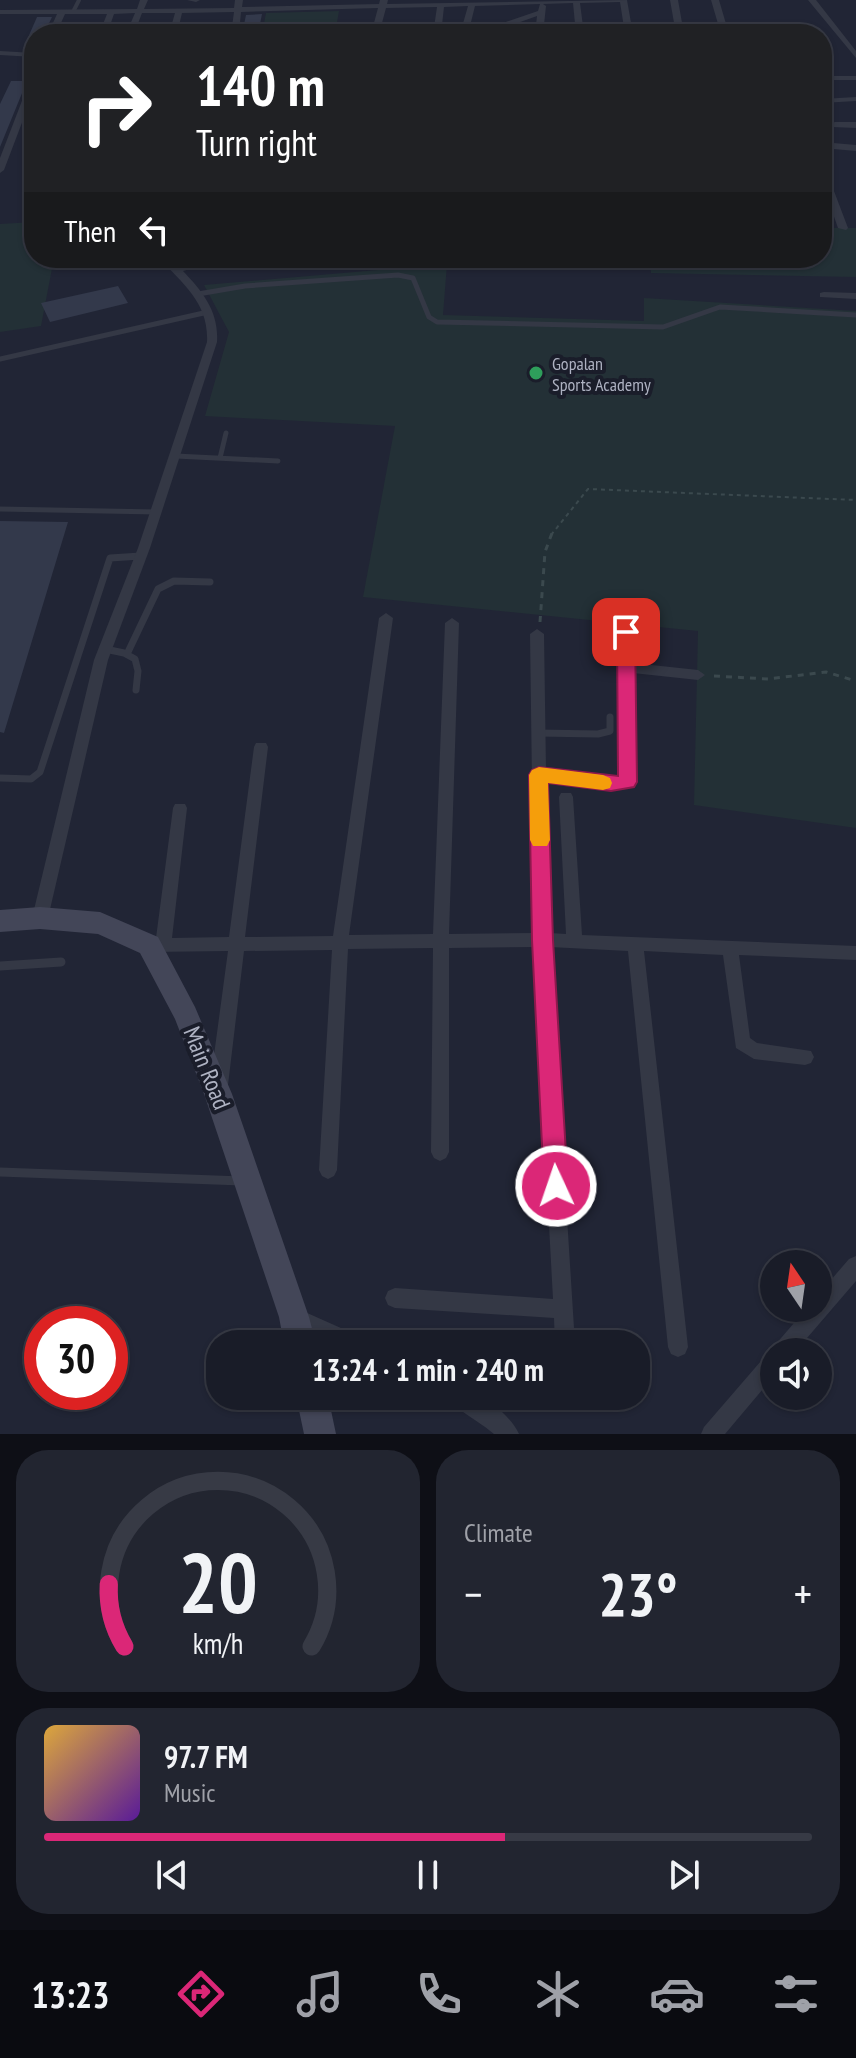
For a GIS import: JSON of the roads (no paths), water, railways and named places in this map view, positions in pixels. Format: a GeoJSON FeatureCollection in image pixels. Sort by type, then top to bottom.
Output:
{"type":"FeatureCollection","features":[{"type":"Feature","properties":{"kind":"street"},"geometry":{"type":"LineString","coordinates":[[1,14],[9,0]]}},
{"type":"Feature","properties":{"kind":"street"},"geometry":{"type":"LineString","coordinates":[[135,24],[144,0]]}},
{"type":"Feature","properties":{"kind":"street"},"geometry":{"type":"LineString","coordinates":[[178,24],[193,0]]}},
{"type":"Feature","properties":{"kind":"street"},"geometry":{"type":"LineString","coordinates":[[236,24],[239,0]]}},
{"type":"Feature","properties":{"kind":"street"},"geometry":{"type":"LineString","coordinates":[[1,14],[621,0],[627,24]]}},
{"type":"Feature","properties":{"kind":"street"},"geometry":{"type":"LineString","coordinates":[[674,0],[678,24]]}},
{"type":"Feature","properties":{"kind":"street"},"geometry":{"type":"LineString","coordinates":[[715,0],[722,24]]}},
{"type":"Feature","properties":{"kind":"street"},"geometry":{"type":"LineString","coordinates":[[812,0],[831,24]]}},
{"type":"Feature","properties":{"kind":"street"},"geometry":{"type":"LineString","coordinates":[[576,1],[579,24]]}},
{"type":"Feature","properties":{"kind":"street"},"geometry":{"type":"LineString","coordinates":[[468,24],[478,2]]}},
{"type":"Feature","properties":{"kind":"street"},"geometry":{"type":"LineString","coordinates":[[540,24],[542,2]]}},
{"type":"Feature","properties":{"kind":"street"},"geometry":{"type":"LineString","coordinates":[[378,24],[383,3]]}},
{"type":"Feature","properties":{"kind":"street"},"geometry":{"type":"LineString","coordinates":[[438,24],[441,4]]}},
{"type":"Feature","properties":{"kind":"street"},"geometry":{"type":"LineString","coordinates":[[57,24],[62,12]]}},
{"type":"Feature","properties":{"kind":"street"},"geometry":{"type":"LineString","coordinates":[[107,24],[111,12]]}},
{"type":"Feature","properties":{"kind":"street"},"geometry":{"type":"LineString","coordinates":[[509,24],[541,12]]}},
{"type":"Feature","properties":{"kind":"street"},"geometry":{"type":"LineString","coordinates":[[832,25],[856,56]]}},
{"type":"Feature","properties":{"kind":"street"},"geometry":{"type":"LineString","coordinates":[[0,53],[24,54]]}},
{"type":"Feature","properties":{"kind":"street"},"geometry":{"type":"LineString","coordinates":[[832,78],[856,78]]}},
{"type":"Feature","properties":{"kind":"street"},"geometry":{"type":"LineString","coordinates":[[832,100],[856,99]]}},
{"type":"Feature","properties":{"kind":"street"},"geometry":{"type":"LineString","coordinates":[[0,170],[24,106]]}},
{"type":"Feature","properties":{"kind":"street"},"geometry":{"type":"LineString","coordinates":[[835,125],[856,125]]}},
{"type":"Feature","properties":{"kind":"street"},"geometry":{"type":"LineString","coordinates":[[832,146],[856,148]]}},
{"type":"Feature","properties":{"kind":"street"},"geometry":{"type":"LineString","coordinates":[[832,198],[843,228]]}},
{"type":"Feature","properties":{"kind":"street"},"geometry":{"type":"LineString","coordinates":[[40,918],[105,649],[157,512],[212,342],[214,331],[208,312],[198,294],[177,270],[182,268]]}},
{"type":"Feature","properties":{"kind":"street"},"geometry":{"type":"LineString","coordinates":[[824,295],[856,296]]}},
{"type":"Feature","properties":{"kind":"street"},"geometry":{"type":"LineString","coordinates":[[328,1170],[340,943],[386,618]]}},
{"type":"Feature","properties":{"kind":"street"},"geometry":{"type":"LineString","coordinates":[[440,1152],[441,941],[452,623]]}},
{"type":"Feature","properties":{"kind":"street"},"geometry":{"type":"LineString","coordinates":[[539,775],[611,784],[627,782],[626,632]]}},
{"type":"Feature","properties":{"kind":"street"},"geometry":{"type":"LineString","coordinates":[[537,634],[542,940],[564,1330]]}},
{"type":"Feature","properties":{"kind":"street"},"geometry":{"type":"LineString","coordinates":[[627,667],[698,675]]}},
{"type":"Feature","properties":{"kind":"street"},"geometry":{"type":"LineString","coordinates":[[218,1094],[261,747]]}},
{"type":"Feature","properties":{"kind":"street"},"geometry":{"type":"LineString","coordinates":[[566,797],[574,941]]}},
{"type":"Feature","properties":{"kind":"street"},"geometry":{"type":"LineString","coordinates":[[156,944],[180,808]]}},
{"type":"Feature","properties":{"kind":"street"},"geometry":{"type":"LineString","coordinates":[[0,921],[40,918],[100,923],[156,944],[542,940],[856,953]]}},
{"type":"Feature","properties":{"kind":"street"},"geometry":{"type":"LineString","coordinates":[[635,943],[678,1347]]}},
{"type":"Feature","properties":{"kind":"street","name":"Main Road"},"geometry":{"type":"LineString","coordinates":[[156,944],[218,1094],[297,1330]]}},
{"type":"Feature","properties":{"kind":"street"},"geometry":{"type":"LineString","coordinates":[[730,947],[742,1042],[754,1051],[805,1057]]}},
{"type":"Feature","properties":{"kind":"street"},"geometry":{"type":"LineString","coordinates":[[794,1338],[856,1266]]}},
{"type":"Feature","properties":{"kind":"street"},"geometry":{"type":"LineString","coordinates":[[395,1298],[563,1309]]}},
{"type":"Feature","properties":{"kind":"street"},"geometry":{"type":"LineString","coordinates":[[711,1434],[760,1377]]}},
{"type":"Feature","properties":{"kind":"street"},"geometry":{"type":"LineString","coordinates":[[315,1410],[320,1434]]}},
{"type":"Feature","properties":{"kind":"street"},"geometry":{"type":"LineString","coordinates":[[480,1410],[509,1434]]}},
{"type":"Feature","properties":{"kind":"lane"},"geometry":{"type":"LineString","coordinates":[[73,12],[79,0]]}},
{"type":"Feature","properties":{"kind":"lane"},"geometry":{"type":"LineString","coordinates":[[198,294],[245,286],[398,275],[413,278],[429,317],[437,322],[663,327],[720,307],[856,315]]}},
{"type":"Feature","properties":{"kind":"lane"},"geometry":{"type":"LineString","coordinates":[[0,359],[153,327],[208,312]]}},
{"type":"Feature","properties":{"kind":"lane"},"geometry":{"type":"LineString","coordinates":[[220,458],[226,433]]}},
{"type":"Feature","properties":{"kind":"lane"},"geometry":{"type":"LineString","coordinates":[[176,456],[278,461]]}},
{"type":"Feature","properties":{"kind":"lane"},"geometry":{"type":"LineString","coordinates":[[0,509],[157,512]]}},
{"type":"Feature","properties":{"kind":"lane"},"geometry":{"type":"LineString","coordinates":[[0,778],[31,779],[40,772],[110,558],[120,554],[141,556]]}},
{"type":"Feature","properties":{"kind":"lane"},"geometry":{"type":"LineString","coordinates":[[128,652],[158,589],[174,581],[210,582]]}},
{"type":"Feature","properties":{"kind":"lane"},"geometry":{"type":"LineString","coordinates":[[105,649],[128,652],[136,659],[139,672],[136,690]]}},
{"type":"Feature","properties":{"kind":"lane"},"geometry":{"type":"LineString","coordinates":[[538,733],[598,734],[610,731],[610,717]]}},
{"type":"Feature","properties":{"kind":"lane"},"geometry":{"type":"LineString","coordinates":[[0,966],[61,962]]}},
{"type":"Feature","properties":{"kind":"lane"},"geometry":{"type":"LineString","coordinates":[[0,1172],[249,1181]]}},
{"type":"Feature","properties":{"kind":"place","name":"Gopalan Sports Academy"},"geometry":{"type":"Point","coordinates":[536,373]}}]}
